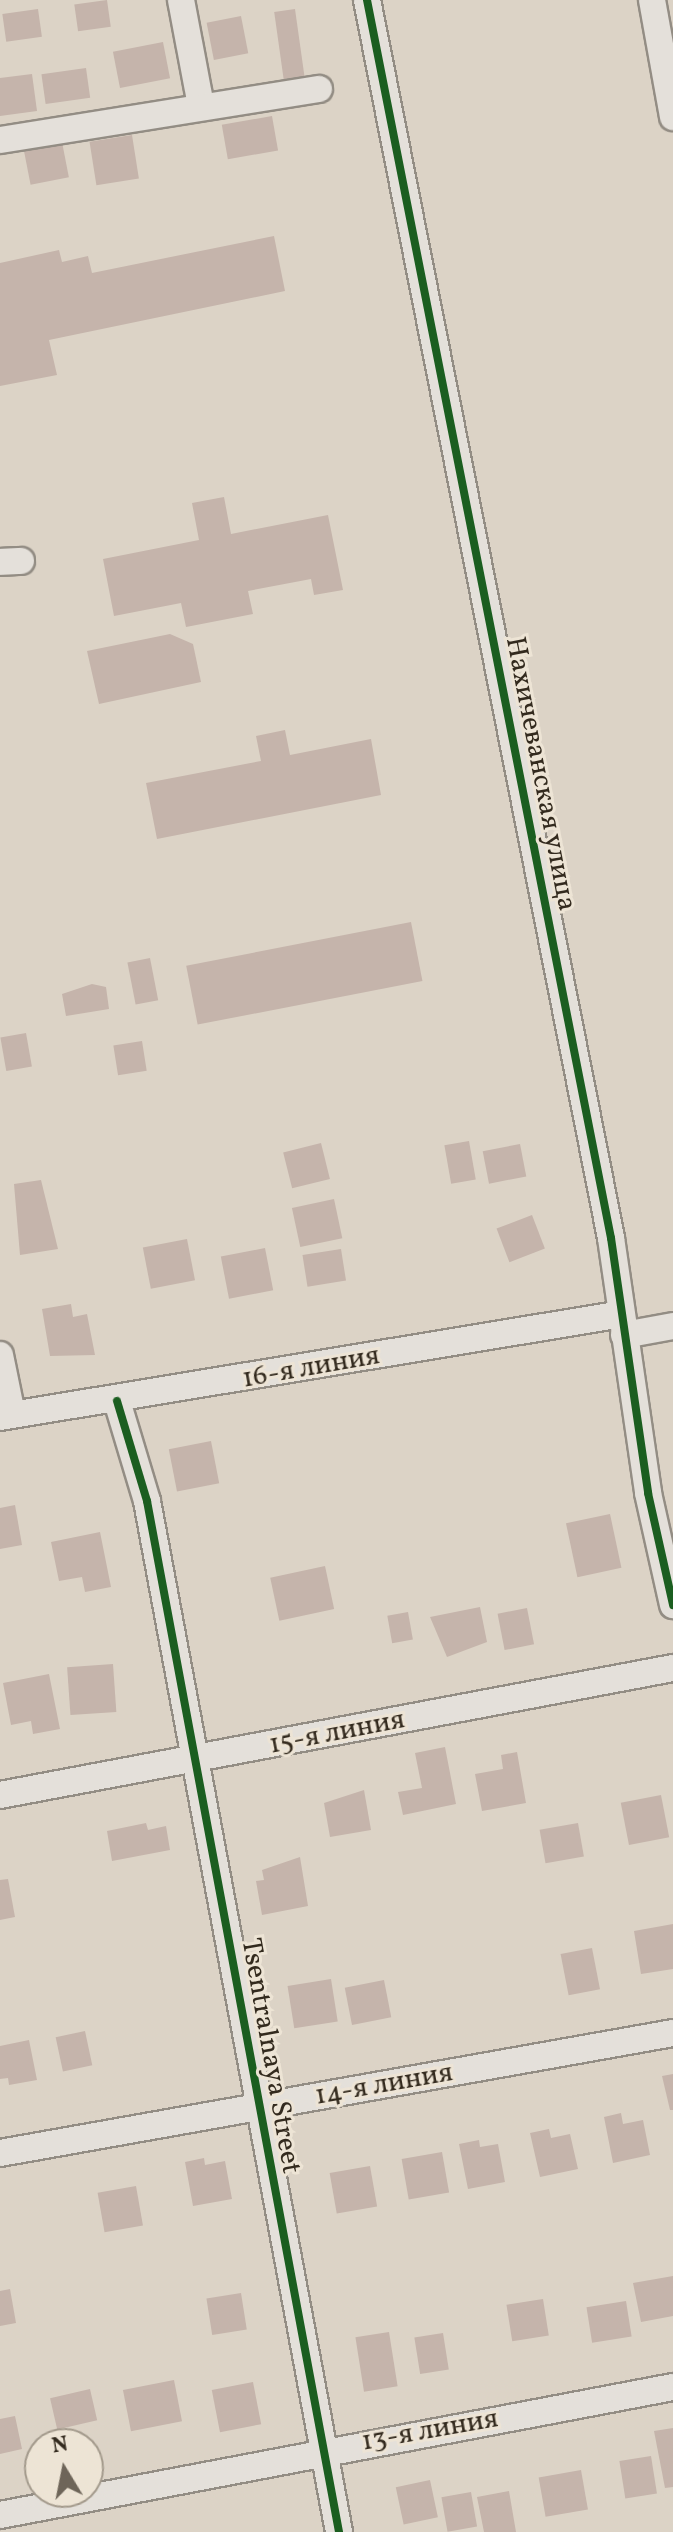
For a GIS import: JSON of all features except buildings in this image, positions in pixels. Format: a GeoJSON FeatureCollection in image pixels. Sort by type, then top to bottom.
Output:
{"type":"FeatureCollection","features":[{"type":"Feature","properties":{"kind":"street"},"geometry":{"type":"LineString","coordinates":[[181,0],[201,106]]}},
{"type":"Feature","properties":{"kind":"street","name":"Нахичеванская улица"},"geometry":{"type":"LineString","coordinates":[[367,0],[623,1324],[673,1605]]}},
{"type":"Feature","properties":{"kind":"street"},"geometry":{"type":"LineString","coordinates":[[652,0],[673,117]]}},
{"type":"Feature","properties":{"kind":"street"},"geometry":{"type":"LineString","coordinates":[[0,140],[319,89]]}},
{"type":"Feature","properties":{"kind":"street","name":"16-я линия"},"geometry":{"type":"LineString","coordinates":[[6,1416],[623,1324],[673,1326]]}},
{"type":"Feature","properties":{"kind":"street"},"geometry":{"type":"LineString","coordinates":[[0,1355],[6,1416]]}},
{"type":"Feature","properties":{"kind":"street","name":"Tsentralnaya Street"},"geometry":{"type":"LineString","coordinates":[[117,1401],[147,1501],[257,2108],[339,2532]]}},
{"type":"Feature","properties":{"kind":"street","name":"15-я линия"},"geometry":{"type":"LineString","coordinates":[[0,1795],[194,1761],[673,1668]]}},
{"type":"Feature","properties":{"kind":"street","name":"14-я линия"},"geometry":{"type":"LineString","coordinates":[[0,2153],[673,2033]]}},
{"type":"Feature","properties":{"kind":"street","name":"13-я линия"},"geometry":{"type":"LineString","coordinates":[[0,2515],[324,2450],[673,2387]]}},
{"type":"Feature","properties":{"kind":"cycle path"},"geometry":{"type":"LineString","coordinates":[[367,0],[611,1238],[648,1493],[673,1605]]}},
{"type":"Feature","properties":{"kind":"cycle path"},"geometry":{"type":"LineString","coordinates":[[117,1401],[147,1501],[339,2532]]}}]}
